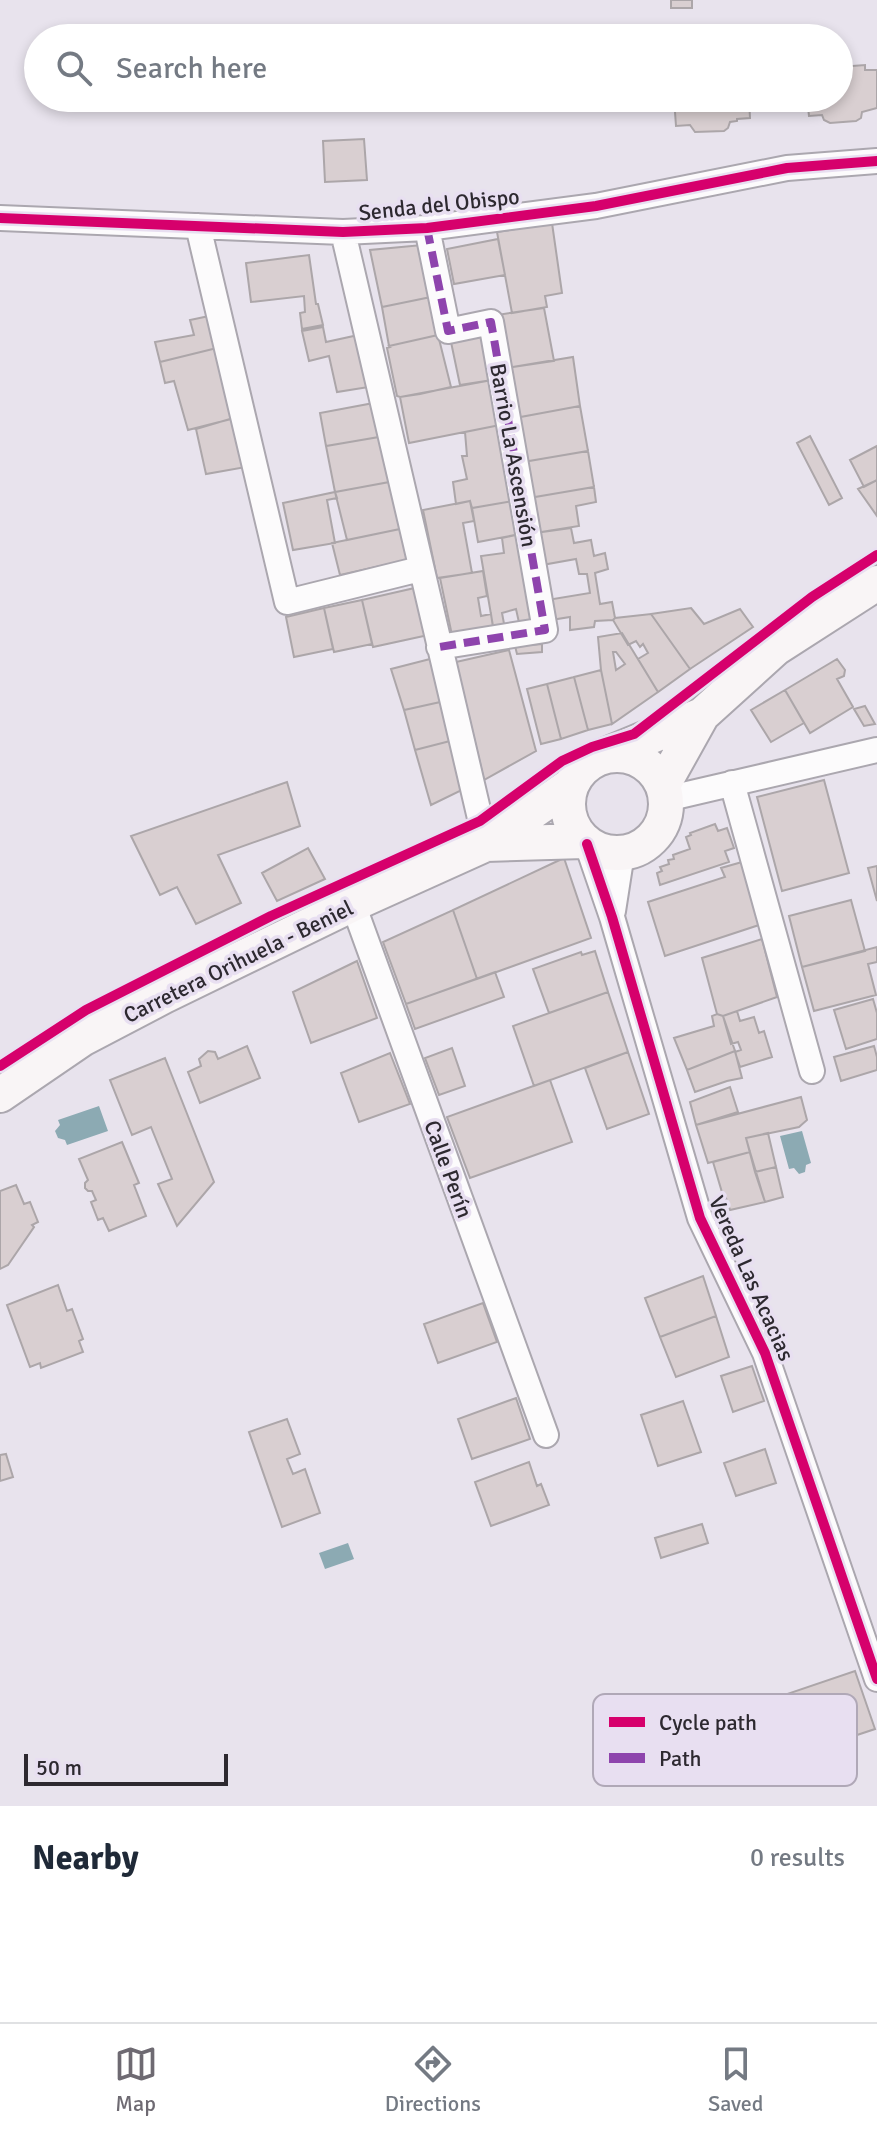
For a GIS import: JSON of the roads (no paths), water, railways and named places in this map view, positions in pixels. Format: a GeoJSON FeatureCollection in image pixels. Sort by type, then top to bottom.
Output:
{"type":"FeatureCollection","features":[{"type":"Feature","properties":{"kind":"main road"},"geometry":{"type":"LineString","coordinates":[[596,759],[612,755],[629,756],[655,772],[664,792],[665,814],[650,840],[637,849],[622,853],[598,850],[574,830],[568,815],[567,800],[571,785],[586,765],[596,759],[702,715],[776,648],[877,583]]}},
{"type":"Feature","properties":{"kind":"main road"},"geometry":{"type":"LineString","coordinates":[[664,792],[702,715]]}},
{"type":"Feature","properties":{"kind":"main road","name":"Carretera Orihuela - Beniel"},"geometry":{"type":"LineString","coordinates":[[0,1095],[82,1039],[164,996],[353,904],[486,844],[571,785]]}},
{"type":"Feature","properties":{"kind":"main road","name":"Carretera Orihuela - Beniel"},"geometry":{"type":"LineString","coordinates":[[486,844],[586,842]]}},
{"type":"Feature","properties":{"kind":"street","name":"Senda del Obispo"},"geometry":{"type":"LineString","coordinates":[[0,218],[343,232],[427,228],[596,206],[787,168],[877,161]]}},
{"type":"Feature","properties":{"kind":"street"},"geometry":{"type":"LineString","coordinates":[[198,226],[287,602],[420,569]]}},
{"type":"Feature","properties":{"kind":"street","name":"Barrio La Ascensión"},"geometry":{"type":"LineString","coordinates":[[427,228],[448,331],[491,322],[545,630],[439,647]]}},
{"type":"Feature","properties":{"kind":"street"},"geometry":{"type":"LineString","coordinates":[[343,232],[486,844]]}},
{"type":"Feature","properties":{"kind":"street"},"geometry":{"type":"LineString","coordinates":[[664,792],[732,783],[877,750]]}},
{"type":"Feature","properties":{"kind":"street"},"geometry":{"type":"LineString","coordinates":[[732,783],[812,1071]]}},
{"type":"Feature","properties":{"kind":"street","name":"Vereda Las Acacias"},"geometry":{"type":"LineString","coordinates":[[586,842],[612,917],[700,1218],[765,1353],[877,1679]]}},
{"type":"Feature","properties":{"kind":"street","name":"Vereda Las Acacias"},"geometry":{"type":"LineString","coordinates":[[612,917],[622,853]]}},
{"type":"Feature","properties":{"kind":"street","name":"Calle Perín"},"geometry":{"type":"LineString","coordinates":[[353,904],[546,1435]]}},
{"type":"Feature","properties":{"kind":"water"},"geometry":{"type":"Polygon","coordinates":[[[99,1106],[108,1131],[67,1145],[65,1140],[58,1138],[55,1131],[60,1125],[58,1120],[99,1106]]]}},
{"type":"Feature","properties":{"kind":"water"},"geometry":{"type":"Polygon","coordinates":[[[802,1131],[811,1163],[806,1165],[805,1172],[799,1174],[794,1168],[789,1169],[780,1136],[802,1131]]]}},
{"type":"Feature","properties":{"kind":"water"},"geometry":{"type":"Polygon","coordinates":[[[348,1543],[354,1559],[325,1569],[319,1553],[348,1543]]]}}]}
